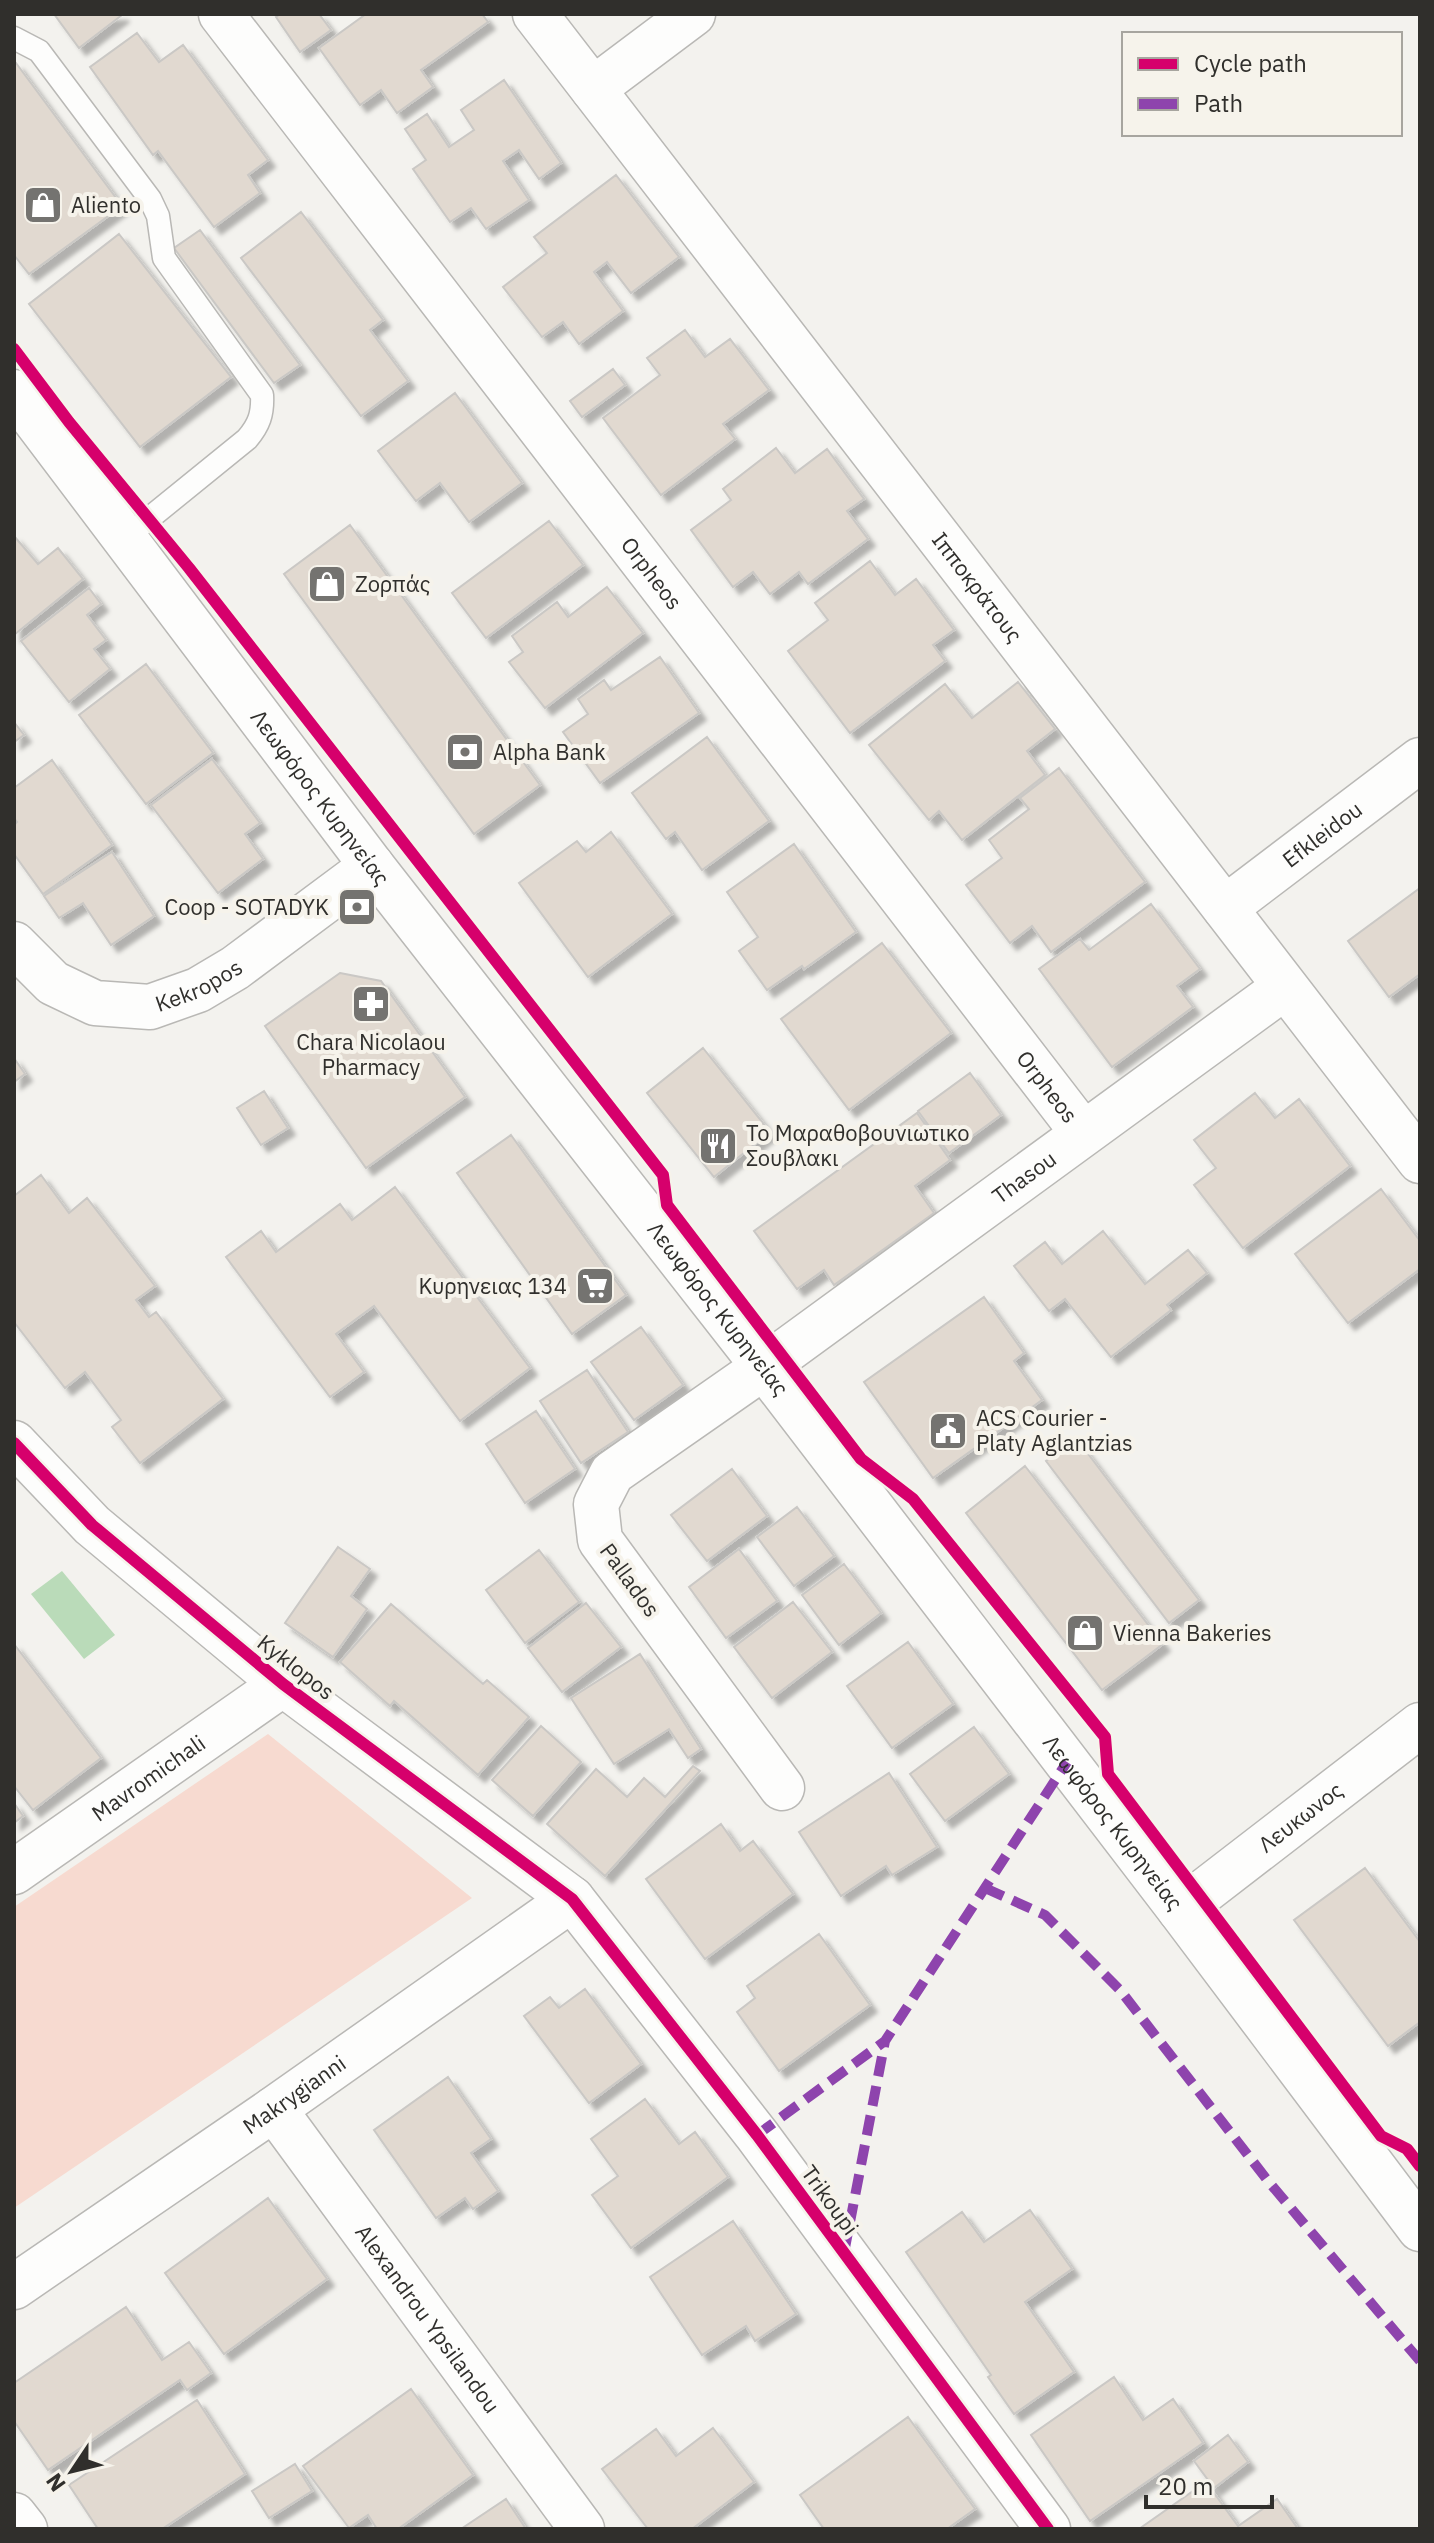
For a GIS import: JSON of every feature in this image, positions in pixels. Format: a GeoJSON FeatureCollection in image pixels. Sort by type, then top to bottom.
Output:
{"type":"FeatureCollection","features":[{"type":"Feature","properties":{"kind":"street","name":"Orpheos"},"geometry":{"type":"LineString","coordinates":[[221,14],[1083,1133]]}},
{"type":"Feature","properties":{"kind":"street","name":"Ιπποκράτους"},"geometry":{"type":"LineString","coordinates":[[535,14],[1420,1161]]}},
{"type":"Feature","properties":{"kind":"street"},"geometry":{"type":"LineString","coordinates":[[593,89],[693,14]]}},
{"type":"Feature","properties":{"kind":"street","name":"Λεωφόρος Κυρηνείας"},"geometry":{"type":"LineString","coordinates":[[14,392],[372,866],[764,1367],[1420,2229]]}},
{"type":"Feature","properties":{"kind":"street","name":"Efkleidou"},"geometry":{"type":"LineString","coordinates":[[1225,908],[1420,760]]}},
{"type":"Feature","properties":{"kind":"street","name":"Kekropos"},"geometry":{"type":"LineString","coordinates":[[14,944],[53,983],[95,1003],[150,1007],[198,990],[235,968],[372,866]]}},
{"type":"Feature","properties":{"kind":"street","name":"Thasou"},"geometry":{"type":"LineString","coordinates":[[764,1367],[1285,987]]}},
{"type":"Feature","properties":{"kind":"street","name":"Pallados"},"geometry":{"type":"LineString","coordinates":[[764,1367],[612,1473],[596,1504],[600,1540],[782,1788]]}},
{"type":"Feature","properties":{"kind":"street","name":"Kyklopos"},"geometry":{"type":"LineString","coordinates":[[14,1443],[92,1525],[283,1684],[572,1899]]}},
{"type":"Feature","properties":{"kind":"street","name":"Mavromichali"},"geometry":{"type":"LineString","coordinates":[[14,1872],[283,1684]]}},
{"type":"Feature","properties":{"kind":"street","name":"Λευκωνος"},"geometry":{"type":"LineString","coordinates":[[1180,1910],[1420,1725]]}},
{"type":"Feature","properties":{"kind":"street","name":"Makrygianni"},"geometry":{"type":"LineString","coordinates":[[14,2287],[572,1899]]}},
{"type":"Feature","properties":{"kind":"street","name":"Trikoupi"},"geometry":{"type":"LineString","coordinates":[[572,1899],[757,2135],[1048,2529]]}},
{"type":"Feature","properties":{"kind":"street","name":"Alexandrou Ypsilandou"},"geometry":{"type":"LineString","coordinates":[[274,2109],[582,2529]]}},
{"type":"Feature","properties":{"kind":"street"},"geometry":{"type":"LineString","coordinates":[[14,2515],[25,2529]]}},
{"type":"Feature","properties":{"kind":"lane"},"geometry":{"type":"LineString","coordinates":[[14,38],[39,51],[150,199],[158,216],[164,258],[262,395],[263,410],[258,426],[247,439],[125,538]]}},
{"type":"Feature","properties":{"kind":"shaded area"},"geometry":{"type":"Polygon","coordinates":[[[62,1571],[115,1635],[84,1659],[31,1594],[62,1571]]]}},
{"type":"Feature","properties":{"kind":"shaded area"},"geometry":{"type":"Polygon","coordinates":[[[268,1734],[472,1898],[14,2208],[14,1907],[268,1734]]]}},
{"type":"Feature","properties":{"kind":"building"},"geometry":{"type":"Polygon","coordinates":[[[54,14],[121,14],[122,15],[79,48],[54,14]]]}},
{"type":"Feature","properties":{"kind":"building"},"geometry":{"type":"Polygon","coordinates":[[[280,14],[319,14],[331,30],[300,52],[276,17],[280,14]]]}},
{"type":"Feature","properties":{"kind":"building"},"geometry":{"type":"Polygon","coordinates":[[[366,14],[482,14],[488,22],[421,70],[433,87],[397,113],[381,90],[360,105],[319,48],[366,14]]]}},
{"type":"Feature","properties":{"kind":"building"},"geometry":{"type":"Polygon","coordinates":[[[137,33],[159,62],[183,45],[268,160],[248,175],[260,193],[214,227],[158,151],[153,155],[90,67],[137,33]]]}},
{"type":"Feature","properties":{"kind":"building"},"geometry":{"type":"Polygon","coordinates":[[[16,63],[122,206],[29,274],[14,255],[16,63]]]}},
{"type":"Feature","properties":{"kind":"building"},"geometry":{"type":"Polygon","coordinates":[[[504,80],[561,163],[539,179],[519,150],[503,161],[529,200],[486,229],[471,208],[450,222],[413,169],[426,160],[405,129],[427,114],[449,147],[474,130],[461,110],[504,80]]]}},
{"type":"Feature","properties":{"kind":"building"},"geometry":{"type":"Polygon","coordinates":[[[616,175],[679,257],[631,293],[607,262],[594,272],[623,311],[579,344],[563,322],[542,337],[503,287],[547,253],[534,237],[616,175]]]}},
{"type":"Feature","properties":{"kind":"building"},"geometry":{"type":"Polygon","coordinates":[[[301,212],[383,320],[370,330],[408,381],[361,416],[241,258],[301,212]]]}},
{"type":"Feature","properties":{"kind":"building"},"geometry":{"type":"Polygon","coordinates":[[[200,230],[300,365],[274,383],[174,248],[200,230]]]}},
{"type":"Feature","properties":{"kind":"building"},"geometry":{"type":"Polygon","coordinates":[[[119,234],[231,377],[140,447],[29,304],[119,234]]]}},
{"type":"Feature","properties":{"kind":"building"},"geometry":{"type":"Polygon","coordinates":[[[685,330],[705,357],[730,339],[769,390],[723,424],[735,439],[661,495],[603,418],[660,375],[647,358],[685,330]]]}},
{"type":"Feature","properties":{"kind":"building"},"geometry":{"type":"Polygon","coordinates":[[[613,369],[625,385],[582,417],[570,401],[613,369]]]}},
{"type":"Feature","properties":{"kind":"building"},"geometry":{"type":"Polygon","coordinates":[[[455,393],[522,483],[469,522],[440,483],[416,501],[378,451],[455,393]]]}},
{"type":"Feature","properties":{"kind":"building"},"geometry":{"type":"Polygon","coordinates":[[[776,448],[795,473],[827,449],[864,499],[847,511],[868,539],[808,584],[799,572],[770,594],[753,572],[733,587],[691,530],[731,500],[723,489],[776,448]]]}},
{"type":"Feature","properties":{"kind":"building"},"geometry":{"type":"Polygon","coordinates":[[[549,521],[583,565],[486,638],[452,593],[549,521]]]}},
{"type":"Feature","properties":{"kind":"building"},"geometry":{"type":"Polygon","coordinates":[[[350,525],[540,785],[474,834],[284,574],[350,525]]]}},
{"type":"Feature","properties":{"kind":"building"},"geometry":{"type":"Polygon","coordinates":[[[14,536],[38,564],[58,548],[83,579],[14,635],[14,536]]]}},
{"type":"Feature","properties":{"kind":"building"},"geometry":{"type":"Polygon","coordinates":[[[870,561],[895,595],[916,579],[954,630],[933,645],[945,661],[850,733],[788,651],[828,620],[815,603],[870,561]]]}},
{"type":"Feature","properties":{"kind":"building"},"geometry":{"type":"Polygon","coordinates":[[[607,587],[643,633],[545,708],[509,662],[523,652],[512,636],[557,602],[568,617],[607,587]]]}},
{"type":"Feature","properties":{"kind":"building"},"geometry":{"type":"Polygon","coordinates":[[[89,588],[101,604],[87,615],[106,640],[94,649],[110,669],[69,702],[21,641],[89,588]]]}},
{"type":"Feature","properties":{"kind":"building"},"geometry":{"type":"Polygon","coordinates":[[[660,657],[699,713],[600,783],[563,732],[588,714],[578,699],[604,680],[611,690],[660,657]]]}},
{"type":"Feature","properties":{"kind":"building"},"geometry":{"type":"Polygon","coordinates":[[[146,664],[213,753],[146,804],[79,715],[146,664]]]}},
{"type":"Feature","properties":{"kind":"building"},"geometry":{"type":"Polygon","coordinates":[[[1018,682],[1055,729],[1027,751],[1045,775],[962,840],[939,811],[929,820],[869,745],[945,684],[972,718],[1018,682]]]}},
{"type":"Feature","properties":{"kind":"building"},"geometry":{"type":"Polygon","coordinates":[[[14,722],[24,735],[14,742],[14,722]]]}},
{"type":"Feature","properties":{"kind":"building"},"geometry":{"type":"Polygon","coordinates":[[[707,737],[769,821],[702,870],[675,832],[666,839],[632,793],[707,737]]]}},
{"type":"Feature","properties":{"kind":"building"},"geometry":{"type":"Polygon","coordinates":[[[212,759],[260,823],[245,834],[263,859],[218,893],[151,805],[212,759]]]}},
{"type":"Feature","properties":{"kind":"building"},"geometry":{"type":"Polygon","coordinates":[[[52,760],[112,845],[43,894],[14,854],[14,825],[17,822],[14,818],[14,788],[52,760]]]}},
{"type":"Feature","properties":{"kind":"building"},"geometry":{"type":"Polygon","coordinates":[[[1059,768],[1145,882],[1051,952],[1032,926],[1010,943],[966,885],[1002,858],[989,840],[1029,809],[1020,798],[1059,768]]]}},
{"type":"Feature","properties":{"kind":"building"},"geometry":{"type":"Polygon","coordinates":[[[611,832],[672,914],[588,977],[519,883],[577,841],[586,852],[611,832]]]}},
{"type":"Feature","properties":{"kind":"building"},"geometry":{"type":"Polygon","coordinates":[[[794,844],[856,932],[804,969],[802,966],[767,990],[739,951],[758,937],[727,892],[794,844]]]}},
{"type":"Feature","properties":{"kind":"building"},"geometry":{"type":"Polygon","coordinates":[[[112,852],[154,916],[111,945],[83,903],[59,918],[44,896],[112,852]]]}},
{"type":"Feature","properties":{"kind":"building"},"geometry":{"type":"Polygon","coordinates":[[[1420,888],[1420,974],[1389,997],[1348,941],[1420,888]]]}},
{"type":"Feature","properties":{"kind":"building"},"geometry":{"type":"Polygon","coordinates":[[[1151,904],[1200,969],[1177,986],[1193,1007],[1112,1067],[1039,969],[1080,939],[1089,950],[1151,904]]]}},
{"type":"Feature","properties":{"kind":"building"},"geometry":{"type":"Polygon","coordinates":[[[882,943],[951,1033],[849,1110],[781,1019],[882,943]]]}},
{"type":"Feature","properties":{"kind":"building"},"geometry":{"type":"Polygon","coordinates":[[[340,973],[381,981],[465,1097],[366,1168],[265,1026],[340,973]]]}},
{"type":"Feature","properties":{"kind":"building"},"geometry":{"type":"Polygon","coordinates":[[[703,1048],[770,1132],[714,1177],[647,1093],[703,1048]]]}},
{"type":"Feature","properties":{"kind":"building"},"geometry":{"type":"Polygon","coordinates":[[[14,1058],[25,1074],[14,1082],[14,1058]]]}},
{"type":"Feature","properties":{"kind":"building"},"geometry":{"type":"Polygon","coordinates":[[[970,1073],[1001,1115],[949,1153],[918,1111],[970,1073]]]}},
{"type":"Feature","properties":{"kind":"building"},"geometry":{"type":"Polygon","coordinates":[[[264,1091],[288,1128],[261,1145],[237,1108],[264,1091]]]}},
{"type":"Feature","properties":{"kind":"building"},"geometry":{"type":"Polygon","coordinates":[[[1255,1093],[1275,1118],[1299,1099],[1350,1166],[1243,1248],[1194,1185],[1216,1168],[1194,1140],[1255,1093]]]}},
{"type":"Feature","properties":{"kind":"building"},"geometry":{"type":"Polygon","coordinates":[[[917,1113],[950,1160],[915,1186],[934,1213],[834,1285],[824,1270],[797,1289],[754,1231],[917,1113]]]}},
{"type":"Feature","properties":{"kind":"building"},"geometry":{"type":"Polygon","coordinates":[[[511,1135],[626,1295],[572,1334],[457,1173],[511,1135]]]}},
{"type":"Feature","properties":{"kind":"building"},"geometry":{"type":"Polygon","coordinates":[[[41,1175],[69,1213],[87,1198],[155,1286],[136,1300],[149,1317],[156,1312],[223,1399],[140,1463],[112,1427],[121,1420],[85,1372],[65,1388],[14,1322],[14,1196],[41,1175]]]}},
{"type":"Feature","properties":{"kind":"building"},"geometry":{"type":"Polygon","coordinates":[[[395,1187],[530,1368],[460,1421],[374,1306],[336,1334],[364,1372],[330,1397],[226,1257],[261,1231],[276,1252],[340,1204],[352,1220],[395,1187]]]}},
{"type":"Feature","properties":{"kind":"building"},"geometry":{"type":"Polygon","coordinates":[[[1381,1189],[1420,1241],[1420,1269],[1348,1323],[1295,1254],[1381,1189]]]}},
{"type":"Feature","properties":{"kind":"building"},"geometry":{"type":"Polygon","coordinates":[[[1103,1231],[1145,1284],[1188,1250],[1207,1273],[1167,1305],[1171,1310],[1111,1357],[1065,1299],[1049,1311],[1014,1266],[1045,1242],[1062,1264],[1103,1231]]]}},
{"type":"Feature","properties":{"kind":"building"},"geometry":{"type":"Polygon","coordinates":[[[984,1297],[1024,1353],[1014,1361],[1042,1400],[933,1478],[864,1382],[984,1297]]]}},
{"type":"Feature","properties":{"kind":"building"},"geometry":{"type":"Polygon","coordinates":[[[641,1327],[683,1385],[634,1420],[591,1362],[641,1327]]]}},
{"type":"Feature","properties":{"kind":"building"},"geometry":{"type":"Polygon","coordinates":[[[587,1370],[628,1432],[581,1463],[540,1401],[587,1370]]]}},
{"type":"Feature","properties":{"kind":"building"},"geometry":{"type":"Polygon","coordinates":[[[536,1411],[575,1469],[525,1503],[486,1444],[536,1411]]]}},
{"type":"Feature","properties":{"kind":"building"},"geometry":{"type":"Polygon","coordinates":[[[1076,1438],[1199,1600],[1169,1623],[1046,1461],[1076,1438]]]}},
{"type":"Feature","properties":{"kind":"building"},"geometry":{"type":"Polygon","coordinates":[[[1025,1466],[1163,1644],[1102,1690],[966,1513],[1025,1466]]]}},
{"type":"Feature","properties":{"kind":"building"},"geometry":{"type":"Polygon","coordinates":[[[732,1469],[767,1516],[707,1561],[671,1515],[732,1469]]]}},
{"type":"Feature","properties":{"kind":"building"},"geometry":{"type":"Polygon","coordinates":[[[797,1507],[834,1556],[794,1586],[757,1537],[797,1507]]]}},
{"type":"Feature","properties":{"kind":"building"},"geometry":{"type":"Polygon","coordinates":[[[338,1547],[370,1569],[351,1596],[367,1609],[333,1657],[285,1623],[338,1547]]]}},
{"type":"Feature","properties":{"kind":"building"},"geometry":{"type":"Polygon","coordinates":[[[739,1549],[777,1601],[726,1638],[689,1587],[739,1549]]]}},
{"type":"Feature","properties":{"kind":"building"},"geometry":{"type":"Polygon","coordinates":[[[539,1550],[579,1602],[525,1643],[486,1590],[539,1550]]]}},
{"type":"Feature","properties":{"kind":"building"},"geometry":{"type":"Polygon","coordinates":[[[844,1564],[881,1613],[839,1645],[802,1595],[844,1564]]]}},
{"type":"Feature","properties":{"kind":"building"},"geometry":{"type":"Polygon","coordinates":[[[793,1602],[832,1652],[772,1698],[734,1647],[793,1602]]]}},
{"type":"Feature","properties":{"kind":"building"},"geometry":{"type":"Polygon","coordinates":[[[586,1603],[621,1647],[562,1692],[528,1648],[586,1603]]]}},
{"type":"Feature","properties":{"kind":"building"},"geometry":{"type":"Polygon","coordinates":[[[391,1604],[483,1684],[487,1680],[529,1717],[478,1775],[394,1701],[390,1706],[340,1662],[391,1604]]]}},
{"type":"Feature","properties":{"kind":"building"},"geometry":{"type":"Polygon","coordinates":[[[908,1642],[953,1704],[892,1748],[847,1686],[908,1642]]]}},
{"type":"Feature","properties":{"kind":"building"},"geometry":{"type":"Polygon","coordinates":[[[14,1644],[101,1758],[33,1810],[14,1786],[14,1644]]]}},
{"type":"Feature","properties":{"kind":"building"},"geometry":{"type":"Polygon","coordinates":[[[640,1654],[701,1749],[688,1758],[669,1729],[614,1764],[571,1698],[640,1654]]]}},
{"type":"Feature","properties":{"kind":"building"},"geometry":{"type":"Polygon","coordinates":[[[541,1726],[581,1762],[533,1816],[492,1780],[541,1726]]]}},
{"type":"Feature","properties":{"kind":"building"},"geometry":{"type":"Polygon","coordinates":[[[974,1727],[1009,1774],[945,1821],[910,1774],[974,1727]]]}},
{"type":"Feature","properties":{"kind":"building"},"geometry":{"type":"Polygon","coordinates":[[[693,1766],[700,1771],[605,1876],[547,1824],[596,1769],[627,1797],[644,1778],[665,1797],[693,1766]]]}},
{"type":"Feature","properties":{"kind":"building"},"geometry":{"type":"Polygon","coordinates":[[[889,1773],[937,1847],[892,1875],[886,1866],[841,1896],[799,1832],[889,1773]]]}},
{"type":"Feature","properties":{"kind":"building"},"geometry":{"type":"Polygon","coordinates":[[[14,1803],[23,1816],[14,1823],[14,1803]]]}},
{"type":"Feature","properties":{"kind":"building"},"geometry":{"type":"Polygon","coordinates":[[[721,1824],[740,1851],[753,1841],[793,1894],[705,1959],[646,1879],[721,1824]]]}},
{"type":"Feature","properties":{"kind":"building"},"geometry":{"type":"Polygon","coordinates":[[[1365,1868],[1420,1942],[1420,2022],[1388,2046],[1294,1920],[1365,1868]]]}},
{"type":"Feature","properties":{"kind":"building"},"geometry":{"type":"Polygon","coordinates":[[[819,1934],[870,2005],[779,2071],[737,2012],[755,1998],[747,1986],[819,1934]]]}},
{"type":"Feature","properties":{"kind":"building"},"geometry":{"type":"Polygon","coordinates":[[[585,1989],[641,2064],[589,2103],[524,2016],[550,1997],[559,2008],[585,1989]]]}},
{"type":"Feature","properties":{"kind":"building"},"geometry":{"type":"Polygon","coordinates":[[[448,2077],[491,2139],[471,2153],[498,2191],[473,2209],[465,2198],[436,2218],[374,2130],[448,2077]]]}},
{"type":"Feature","properties":{"kind":"building"},"geometry":{"type":"Polygon","coordinates":[[[645,2099],[679,2144],[695,2132],[728,2177],[631,2248],[592,2195],[618,2176],[591,2139],[645,2099]]]}},
{"type":"Feature","properties":{"kind":"building"},"geometry":{"type":"Polygon","coordinates":[[[268,2198],[327,2279],[224,2354],[165,2273],[268,2198]]]}},
{"type":"Feature","properties":{"kind":"building"},"geometry":{"type":"Polygon","coordinates":[[[1030,2210],[1072,2269],[1025,2302],[1074,2372],[1014,2414],[988,2377],[991,2375],[906,2252],[962,2212],[984,2242],[1030,2210]]]}},
{"type":"Feature","properties":{"kind":"building"},"geometry":{"type":"Polygon","coordinates":[[[733,2221],[796,2314],[755,2341],[746,2326],[702,2355],[650,2277],[733,2221]]]}},
{"type":"Feature","properties":{"kind":"building"},"geometry":{"type":"Polygon","coordinates":[[[126,2307],[162,2360],[189,2342],[211,2373],[187,2390],[180,2380],[48,2470],[14,2421],[14,2383],[126,2307]]]}},
{"type":"Feature","properties":{"kind":"building"},"geometry":{"type":"Polygon","coordinates":[[[1114,2377],[1143,2420],[1173,2399],[1203,2443],[1090,2521],[1031,2435],[1114,2377]]]}},
{"type":"Feature","properties":{"kind":"building"},"geometry":{"type":"Polygon","coordinates":[[[411,2389],[473,2475],[398,2529],[377,2529],[368,2515],[349,2528],[303,2466],[411,2389]]]}},
{"type":"Feature","properties":{"kind":"building"},"geometry":{"type":"Polygon","coordinates":[[[197,2400],[245,2474],[162,2529],[98,2529],[69,2485],[197,2400]]]}},
{"type":"Feature","properties":{"kind":"building"},"geometry":{"type":"Polygon","coordinates":[[[908,2417],[975,2509],[947,2529],[824,2529],[800,2495],[908,2417]]]}},
{"type":"Feature","properties":{"kind":"building"},"geometry":{"type":"Polygon","coordinates":[[[713,2428],[754,2482],[692,2529],[648,2529],[602,2469],[656,2429],[676,2456],[713,2428]]]}},
{"type":"Feature","properties":{"kind":"building"},"geometry":{"type":"Polygon","coordinates":[[[1228,2435],[1248,2462],[1214,2488],[1194,2461],[1228,2435]]]}},
{"type":"Feature","properties":{"kind":"building"},"geometry":{"type":"Polygon","coordinates":[[[295,2464],[312,2491],[269,2518],[252,2491],[295,2464]]]}},
{"type":"Feature","properties":{"kind":"building"},"geometry":{"type":"Polygon","coordinates":[[[1206,2482],[1238,2526],[1277,2499],[1298,2529],[1139,2529],[1206,2482]]]}},
{"type":"Feature","properties":{"kind":"building"},"geometry":{"type":"Polygon","coordinates":[[[506,2499],[526,2529],[461,2529],[506,2499]]]}},
{"type":"Feature","properties":{"kind":"marked path"},"geometry":{"type":"LineString","coordinates":[[757,2135],[885,2041],[1067,1762]]}},
{"type":"Feature","properties":{"kind":"marked path"},"geometry":{"type":"LineString","coordinates":[[985,1888],[1045,1915],[1120,1990],[1268,2181],[1420,2361]]}},
{"type":"Feature","properties":{"kind":"marked path"},"geometry":{"type":"LineString","coordinates":[[844,2253],[885,2041]]}},
{"type":"Feature","properties":{"kind":"cycle path"},"geometry":{"type":"LineString","coordinates":[[14,349],[663,1175],[667,1205],[861,1459],[913,1499],[1105,1737],[1108,1774],[1381,2136],[1407,2149],[1420,2166]]}},
{"type":"Feature","properties":{"kind":"cycle path"},"geometry":{"type":"LineString","coordinates":[[14,1443],[92,1525],[283,1684],[572,1899],[757,2135],[1048,2529]]}},
{"type":"Feature","properties":{"kind":"place","name":"Aliento"},"geometry":{"type":"Point","coordinates":[43,205]}},
{"type":"Feature","properties":{"kind":"place","name":"Ζορπάς"},"geometry":{"type":"Point","coordinates":[327,584]}},
{"type":"Feature","properties":{"kind":"place","name":"Alpha Bank"},"geometry":{"type":"Point","coordinates":[465,752]}},
{"type":"Feature","properties":{"kind":"place","name":"Coop - SOTADYK"},"geometry":{"type":"Point","coordinates":[357,907]}},
{"type":"Feature","properties":{"kind":"place","name":"Chara Nicolaou Pharmacy"},"geometry":{"type":"Point","coordinates":[371,1004]}},
{"type":"Feature","properties":{"kind":"place","name":"Το Μαραθοβουνιωτικο Σουβλακι"},"geometry":{"type":"Point","coordinates":[718,1146]}},
{"type":"Feature","properties":{"kind":"place","name":"Κυρηνειας 134"},"geometry":{"type":"Point","coordinates":[595,1286]}},
{"type":"Feature","properties":{"kind":"place","name":"ACS Courier - Platy Aglantzias"},"geometry":{"type":"Point","coordinates":[948,1431]}},
{"type":"Feature","properties":{"kind":"place","name":"Vienna Bakeries"},"geometry":{"type":"Point","coordinates":[1085,1633]}}]}
